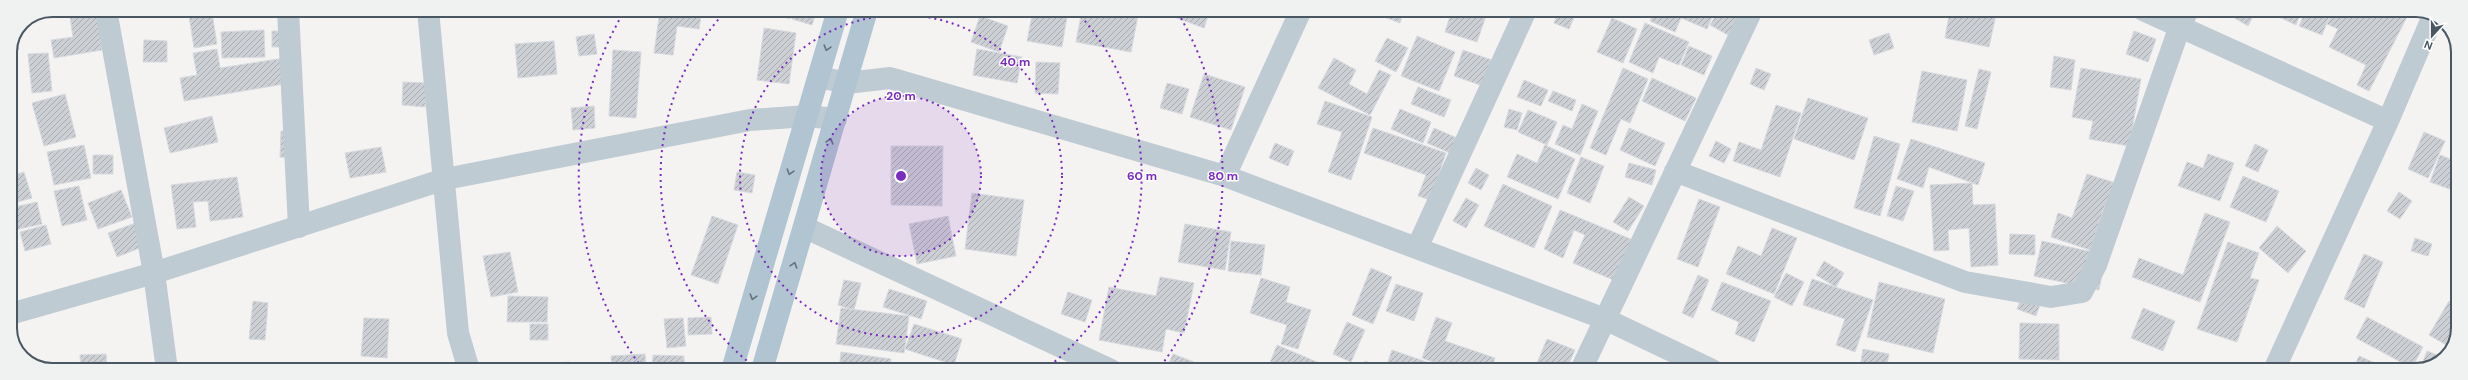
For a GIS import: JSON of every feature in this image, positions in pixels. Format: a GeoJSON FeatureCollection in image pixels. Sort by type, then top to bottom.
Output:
{"type":"FeatureCollection","features":[{"type":"Feature","properties":{"kind":"main road"},"geometry":{"type":"LineString","coordinates":[[734,363],[836,17]]}},
{"type":"Feature","properties":{"kind":"main road"},"geometry":{"type":"LineString","coordinates":[[764,363],[806,228],[836,119],[848,83],[865,17]]}},
{"type":"Feature","properties":{"kind":"street"},"geometry":{"type":"LineString","coordinates":[[107,17],[154,273],[166,363]]}},
{"type":"Feature","properties":{"kind":"street"},"geometry":{"type":"LineString","coordinates":[[288,17],[299,227]]}},
{"type":"Feature","properties":{"kind":"street"},"geometry":{"type":"LineString","coordinates":[[429,17],[445,179],[458,333],[467,363]]}},
{"type":"Feature","properties":{"kind":"street"},"geometry":{"type":"LineString","coordinates":[[1225,176],[1298,17]]}},
{"type":"Feature","properties":{"kind":"street"},"geometry":{"type":"LineString","coordinates":[[1417,248],[1523,17]]}},
{"type":"Feature","properties":{"kind":"street"},"geometry":{"type":"LineString","coordinates":[[1584,363],[1749,17]]}},
{"type":"Feature","properties":{"kind":"street"},"geometry":{"type":"LineString","coordinates":[[1675,171],[1965,282],[2051,297],[2082,292],[2096,265],[2184,18],[2388,121]]}},
{"type":"Feature","properties":{"kind":"street"},"geometry":{"type":"LineString","coordinates":[[2277,363],[2388,121],[2431,21]]}},
{"type":"Feature","properties":{"kind":"street"},"geometry":{"type":"LineString","coordinates":[[819,77],[848,83],[890,78],[1225,176],[1604,319],[1697,363]]}},
{"type":"Feature","properties":{"kind":"street"},"geometry":{"type":"LineString","coordinates":[[17,312],[154,273],[445,179],[750,120],[807,116],[836,119]]}},
{"type":"Feature","properties":{"kind":"street"},"geometry":{"type":"LineString","coordinates":[[806,228],[1096,363]]}},
{"type":"Feature","properties":{"kind":"building"},"geometry":{"type":"Polygon","coordinates":[[[70,17],[97,17],[102,50],[54,58],[51,40],[73,37],[70,17]]]}},
{"type":"Feature","properties":{"kind":"building"},"geometry":{"type":"Polygon","coordinates":[[[189,17],[213,17],[217,44],[194,48],[189,17]]]}},
{"type":"Feature","properties":{"kind":"building"},"geometry":{"type":"Polygon","coordinates":[[[659,17],[701,17],[699,29],[677,26],[673,55],[654,53],[659,17]]]}},
{"type":"Feature","properties":{"kind":"building"},"geometry":{"type":"Polygon","coordinates":[[[793,17],[815,17],[812,25],[792,19],[793,17]]]}},
{"type":"Feature","properties":{"kind":"building"},"geometry":{"type":"Polygon","coordinates":[[[980,17],[1008,26],[999,52],[971,42],[980,17]]]}},
{"type":"Feature","properties":{"kind":"building"},"geometry":{"type":"Polygon","coordinates":[[[1032,17],[1067,17],[1062,47],[1027,41],[1032,17]]]}},
{"type":"Feature","properties":{"kind":"building"},"geometry":{"type":"Polygon","coordinates":[[[1081,17],[1138,17],[1131,52],[1076,42],[1081,17]]]}},
{"type":"Feature","properties":{"kind":"building"},"geometry":{"type":"Polygon","coordinates":[[[1174,17],[1208,17],[1204,28],[1174,17]]]}},
{"type":"Feature","properties":{"kind":"building"},"geometry":{"type":"Polygon","coordinates":[[[1384,17],[1402,17],[1400,23],[1384,17]]]}},
{"type":"Feature","properties":{"kind":"building"},"geometry":{"type":"Polygon","coordinates":[[[1450,17],[1486,17],[1477,42],[1445,32],[1450,17]]]}},
{"type":"Feature","properties":{"kind":"building"},"geometry":{"type":"Polygon","coordinates":[[[1556,17],[1574,17],[1569,29],[1554,23],[1556,17]]]}},
{"type":"Feature","properties":{"kind":"building"},"geometry":{"type":"Polygon","coordinates":[[[1652,17],[1712,17],[1707,29],[1681,18],[1675,32],[1650,21],[1652,17]]]}},
{"type":"Feature","properties":{"kind":"building"},"geometry":{"type":"Polygon","coordinates":[[[1715,17],[1738,17],[1728,35],[1710,25],[1715,17]]]}},
{"type":"Feature","properties":{"kind":"building"},"geometry":{"type":"Polygon","coordinates":[[[1949,17],[1995,17],[1989,47],[1945,38],[1949,17]]]}},
{"type":"Feature","properties":{"kind":"building"},"geometry":{"type":"Polygon","coordinates":[[[2233,17],[2252,17],[2248,26],[2233,17]]]}},
{"type":"Feature","properties":{"kind":"building"},"geometry":{"type":"Polygon","coordinates":[[[2279,17],[2299,17],[2296,25],[2279,17]]]}},
{"type":"Feature","properties":{"kind":"building"},"geometry":{"type":"Polygon","coordinates":[[[2303,17],[2329,17],[2322,35],[2299,26],[2303,17]]]}},
{"type":"Feature","properties":{"kind":"building"},"geometry":{"type":"Polygon","coordinates":[[[2330,17],[2407,17],[2369,91],[2357,85],[2366,65],[2329,47],[2338,29],[2327,24],[2330,17]]]}},
{"type":"Feature","properties":{"kind":"building"},"geometry":{"type":"Polygon","coordinates":[[[1612,18],[1637,29],[1623,63],[1597,52],[1612,18]]]}},
{"type":"Feature","properties":{"kind":"building"},"geometry":{"type":"Polygon","coordinates":[[[1645,23],[1689,42],[1679,65],[1659,57],[1653,73],[1629,62],[1645,23]]]}},
{"type":"Feature","properties":{"kind":"building"},"geometry":{"type":"Polygon","coordinates":[[[764,28],[796,33],[789,84],[757,80],[764,28]]]}},
{"type":"Feature","properties":{"kind":"building"},"geometry":{"type":"Polygon","coordinates":[[[264,30],[265,57],[222,58],[221,32],[264,30]]]}},
{"type":"Feature","properties":{"kind":"building"},"geometry":{"type":"Polygon","coordinates":[[[272,31],[290,31],[289,47],[272,47],[272,31]]]}},
{"type":"Feature","properties":{"kind":"building"},"geometry":{"type":"Polygon","coordinates":[[[2134,31],[2156,39],[2148,62],[2126,54],[2134,31]]]}},
{"type":"Feature","properties":{"kind":"building"},"geometry":{"type":"Polygon","coordinates":[[[1889,33],[1894,48],[1874,55],[1869,40],[1889,33]]]}},
{"type":"Feature","properties":{"kind":"building"},"geometry":{"type":"Polygon","coordinates":[[[594,34],[597,54],[579,56],[576,37],[594,34]]]}},
{"type":"Feature","properties":{"kind":"building"},"geometry":{"type":"Polygon","coordinates":[[[1417,36],[1455,52],[1439,91],[1401,76],[1417,36]]]}},
{"type":"Feature","properties":{"kind":"building"},"geometry":{"type":"Polygon","coordinates":[[[1387,38],[1408,48],[1396,72],[1375,61],[1387,38]]]}},
{"type":"Feature","properties":{"kind":"building"},"geometry":{"type":"Polygon","coordinates":[[[144,40],[167,41],[167,62],[143,62],[144,40]]]}},
{"type":"Feature","properties":{"kind":"building"},"geometry":{"type":"Polygon","coordinates":[[[554,41],[557,74],[518,78],[515,44],[554,41]]]}},
{"type":"Feature","properties":{"kind":"building"},"geometry":{"type":"Polygon","coordinates":[[[1689,46],[1712,56],[1704,75],[1681,65],[1689,46]]]}},
{"type":"Feature","properties":{"kind":"building"},"geometry":{"type":"Polygon","coordinates":[[[217,49],[220,68],[297,56],[302,81],[184,101],[180,78],[197,75],[193,53],[217,49]]]}},
{"type":"Feature","properties":{"kind":"building"},"geometry":{"type":"Polygon","coordinates":[[[977,49],[1022,57],[1017,83],[973,75],[977,49]]]}},
{"type":"Feature","properties":{"kind":"building"},"geometry":{"type":"Polygon","coordinates":[[[613,50],[641,52],[636,118],[609,116],[613,50]]]}},
{"type":"Feature","properties":{"kind":"building"},"geometry":{"type":"Polygon","coordinates":[[[1463,50],[1492,60],[1483,86],[1454,76],[1463,50]]]}},
{"type":"Feature","properties":{"kind":"building"},"geometry":{"type":"Polygon","coordinates":[[[48,53],[52,91],[32,93],[28,54],[48,53]]]}},
{"type":"Feature","properties":{"kind":"building"},"geometry":{"type":"Polygon","coordinates":[[[2054,56],[2075,60],[2071,90],[2050,87],[2054,56]]]}},
{"type":"Feature","properties":{"kind":"building"},"geometry":{"type":"Polygon","coordinates":[[[1334,58],[1356,70],[1349,84],[1367,94],[1379,70],[1391,75],[1370,115],[1318,88],[1334,58]]]}},
{"type":"Feature","properties":{"kind":"building"},"geometry":{"type":"Polygon","coordinates":[[[1036,62],[1060,63],[1058,94],[1035,93],[1036,62]]]}},
{"type":"Feature","properties":{"kind":"building"},"geometry":{"type":"Polygon","coordinates":[[[1623,68],[1648,79],[1630,123],[1621,119],[1606,155],[1590,148],[1623,68]]]}},
{"type":"Feature","properties":{"kind":"building"},"geometry":{"type":"Polygon","coordinates":[[[1756,68],[1771,74],[1764,90],[1750,84],[1756,68]]]}},
{"type":"Feature","properties":{"kind":"building"},"geometry":{"type":"Polygon","coordinates":[[[2081,68],[2141,79],[2129,146],[2089,139],[2093,121],[2072,117],[2081,68]]]}},
{"type":"Feature","properties":{"kind":"building"},"geometry":{"type":"Polygon","coordinates":[[[1979,69],[1991,72],[1977,129],[1965,126],[1979,69]]]}},
{"type":"Feature","properties":{"kind":"building"},"geometry":{"type":"Polygon","coordinates":[[[1922,71],[1967,80],[1957,131],[1912,122],[1922,71]]]}},
{"type":"Feature","properties":{"kind":"building"},"geometry":{"type":"Polygon","coordinates":[[[1204,74],[1245,87],[1231,130],[1190,117],[1204,74]]]}},
{"type":"Feature","properties":{"kind":"building"},"geometry":{"type":"Polygon","coordinates":[[[1652,78],[1696,98],[1685,121],[1642,101],[1652,78]]]}},
{"type":"Feature","properties":{"kind":"building"},"geometry":{"type":"Polygon","coordinates":[[[1524,80],[1548,90],[1541,106],[1517,97],[1524,80]]]}},
{"type":"Feature","properties":{"kind":"building"},"geometry":{"type":"Polygon","coordinates":[[[403,82],[427,83],[425,107],[402,105],[403,82]]]}},
{"type":"Feature","properties":{"kind":"building"},"geometry":{"type":"Polygon","coordinates":[[[1167,83],[1189,89],[1182,114],[1160,108],[1167,83]]]}},
{"type":"Feature","properties":{"kind":"building"},"geometry":{"type":"Polygon","coordinates":[[[1418,87],[1451,100],[1444,117],[1411,104],[1418,87]]]}},
{"type":"Feature","properties":{"kind":"building"},"geometry":{"type":"Polygon","coordinates":[[[1553,91],[1576,100],[1572,111],[1548,101],[1553,91]]]}},
{"type":"Feature","properties":{"kind":"building"},"geometry":{"type":"Polygon","coordinates":[[[65,94],[76,137],[44,146],[32,103],[65,94]]]}},
{"type":"Feature","properties":{"kind":"building"},"geometry":{"type":"Polygon","coordinates":[[[1808,98],[1868,118],[1854,160],[1794,139],[1808,98]]]}},
{"type":"Feature","properties":{"kind":"building"},"geometry":{"type":"Polygon","coordinates":[[[1325,101],[1372,117],[1351,180],[1328,172],[1342,132],[1317,124],[1325,101]]]}},
{"type":"Feature","properties":{"kind":"building"},"geometry":{"type":"Polygon","coordinates":[[[1582,104],[1598,111],[1580,155],[1555,144],[1563,125],[1572,129],[1582,104]]]}},
{"type":"Feature","properties":{"kind":"building"},"geometry":{"type":"Polygon","coordinates":[[[1776,105],[1801,113],[1780,177],[1733,161],[1739,142],[1761,150],[1776,105]]]}},
{"type":"Feature","properties":{"kind":"building"},"geometry":{"type":"Polygon","coordinates":[[[594,106],[595,128],[573,130],[571,108],[594,106]]]}},
{"type":"Feature","properties":{"kind":"building"},"geometry":{"type":"Polygon","coordinates":[[[1400,109],[1431,122],[1423,143],[1391,129],[1400,109]]]}},
{"type":"Feature","properties":{"kind":"building"},"geometry":{"type":"Polygon","coordinates":[[[1509,109],[1522,113],[1517,130],[1504,127],[1509,109]]]}},
{"type":"Feature","properties":{"kind":"building"},"geometry":{"type":"Polygon","coordinates":[[[1528,110],[1557,122],[1547,145],[1518,132],[1528,110]]]}},
{"type":"Feature","properties":{"kind":"building"},"geometry":{"type":"Polygon","coordinates":[[[212,116],[218,142],[170,153],[164,128],[212,116]]]}},
{"type":"Feature","properties":{"kind":"building"},"geometry":{"type":"Polygon","coordinates":[[[1373,128],[1446,153],[1430,200],[1418,196],[1426,175],[1364,153],[1373,128]]]}},
{"type":"Feature","properties":{"kind":"building"},"geometry":{"type":"Polygon","coordinates":[[[1434,128],[1457,138],[1450,153],[1427,143],[1434,128]]]}},
{"type":"Feature","properties":{"kind":"building"},"geometry":{"type":"Polygon","coordinates":[[[1629,128],[1665,143],[1655,166],[1620,150],[1629,128]]]}},
{"type":"Feature","properties":{"kind":"building"},"geometry":{"type":"Polygon","coordinates":[[[281,131],[295,132],[294,158],[280,157],[281,131]]]}},
{"type":"Feature","properties":{"kind":"building"},"geometry":{"type":"Polygon","coordinates":[[[2424,132],[2445,141],[2428,178],[2408,169],[2424,132]]]}},
{"type":"Feature","properties":{"kind":"building"},"geometry":{"type":"Polygon","coordinates":[[[1874,136],[1900,144],[1880,216],[1854,208],[1874,136]]]}},
{"type":"Feature","properties":{"kind":"building"},"geometry":{"type":"Polygon","coordinates":[[[1911,139],[1985,163],[1978,185],[1929,167],[1923,188],[1897,179],[1911,139]]]}},
{"type":"Feature","properties":{"kind":"building"},"geometry":{"type":"Polygon","coordinates":[[[1716,141],[1731,149],[1724,163],[1709,156],[1716,141]]]}},
{"type":"Feature","properties":{"kind":"building"},"geometry":{"type":"Polygon","coordinates":[[[1275,143],[1294,151],[1288,166],[1269,158],[1275,143]]]}},
{"type":"Feature","properties":{"kind":"building"},"geometry":{"type":"Polygon","coordinates":[[[2255,144],[2268,150],[2258,172],[2245,166],[2255,144]]]}},
{"type":"Feature","properties":{"kind":"building"},"geometry":{"type":"Polygon","coordinates":[[[84,145],[91,178],[54,185],[47,152],[84,145]]]}},
{"type":"Feature","properties":{"kind":"building"},"geometry":{"type":"Polygon","coordinates":[[[1545,145],[1575,159],[1558,199],[1507,177],[1517,154],[1537,163],[1545,145]]]}},
{"type":"Feature","properties":{"kind":"building"},"geometry":{"type":"Polygon","coordinates":[[[891,146],[943,146],[942,206],[891,205],[891,146]]]}},
{"type":"Feature","properties":{"kind":"building"},"geometry":{"type":"Polygon","coordinates":[[[381,147],[386,172],[350,178],[345,153],[381,147]]]}},
{"type":"Feature","properties":{"kind":"building"},"geometry":{"type":"Polygon","coordinates":[[[2208,154],[2234,163],[2220,201],[2178,186],[2187,162],[2203,168],[2208,154]]]}},
{"type":"Feature","properties":{"kind":"building"},"geometry":{"type":"Polygon","coordinates":[[[93,155],[113,155],[113,174],[93,174],[93,155]]]}},
{"type":"Feature","properties":{"kind":"building"},"geometry":{"type":"Polygon","coordinates":[[[2440,155],[2451,159],[2451,190],[2430,182],[2440,155]]]}},
{"type":"Feature","properties":{"kind":"building"},"geometry":{"type":"Polygon","coordinates":[[[1581,157],[1604,166],[1590,203],[1567,193],[1581,157]]]}},
{"type":"Feature","properties":{"kind":"building"},"geometry":{"type":"Polygon","coordinates":[[[1629,163],[1656,170],[1652,185],[1625,177],[1629,163]]]}},
{"type":"Feature","properties":{"kind":"building"},"geometry":{"type":"Polygon","coordinates":[[[1476,168],[1489,175],[1481,190],[1468,183],[1476,168]]]}},
{"type":"Feature","properties":{"kind":"building"},"geometry":{"type":"Polygon","coordinates":[[[24,172],[32,198],[17,202],[17,174],[24,172]]]}},
{"type":"Feature","properties":{"kind":"building"},"geometry":{"type":"Polygon","coordinates":[[[737,172],[755,175],[752,193],[734,190],[737,172]]]}},
{"type":"Feature","properties":{"kind":"building"},"geometry":{"type":"Polygon","coordinates":[[[2087,174],[2119,184],[2112,207],[2105,205],[2090,250],[2051,237],[2058,213],[2072,218],[2087,174]]]}},
{"type":"Feature","properties":{"kind":"building"},"geometry":{"type":"Polygon","coordinates":[[[2243,176],[2279,191],[2266,222],[2230,207],[2243,176]]]}},
{"type":"Feature","properties":{"kind":"building"},"geometry":{"type":"Polygon","coordinates":[[[237,177],[243,217],[210,221],[208,201],[193,202],[196,227],[177,229],[171,185],[237,177]]]}},
{"type":"Feature","properties":{"kind":"building"},"geometry":{"type":"Polygon","coordinates":[[[1972,183],[1973,205],[1995,204],[1998,265],[1971,267],[1969,228],[1948,230],[1949,250],[1934,251],[1930,185],[1972,183]]]}},
{"type":"Feature","properties":{"kind":"building"},"geometry":{"type":"Polygon","coordinates":[[[1503,184],[1552,206],[1534,248],[1484,226],[1503,184]]]}},
{"type":"Feature","properties":{"kind":"building"},"geometry":{"type":"Polygon","coordinates":[[[79,186],[87,220],[62,226],[54,191],[79,186]]]}},
{"type":"Feature","properties":{"kind":"building"},"geometry":{"type":"Polygon","coordinates":[[[1896,186],[1914,191],[1903,221],[1887,216],[1896,186]]]}},
{"type":"Feature","properties":{"kind":"building"},"geometry":{"type":"Polygon","coordinates":[[[121,190],[132,217],[98,229],[88,203],[121,190]]]}},
{"type":"Feature","properties":{"kind":"building"},"geometry":{"type":"Polygon","coordinates":[[[2399,192],[2412,201],[2400,219],[2387,211],[2399,192]]]}},
{"type":"Feature","properties":{"kind":"building"},"geometry":{"type":"Polygon","coordinates":[[[972,193],[1024,200],[1016,256],[965,249],[972,193]]]}},
{"type":"Feature","properties":{"kind":"building"},"geometry":{"type":"Polygon","coordinates":[[[1629,197],[1644,206],[1628,231],[1613,222],[1629,197]]]}},
{"type":"Feature","properties":{"kind":"building"},"geometry":{"type":"Polygon","coordinates":[[[1466,198],[1479,205],[1466,228],[1453,221],[1466,198]]]}},
{"type":"Feature","properties":{"kind":"building"},"geometry":{"type":"Polygon","coordinates":[[[1699,199],[1720,207],[1698,267],[1677,259],[1699,199]]]}},
{"type":"Feature","properties":{"kind":"building"},"geometry":{"type":"Polygon","coordinates":[[[37,202],[42,224],[17,229],[17,206],[37,202]]]}},
{"type":"Feature","properties":{"kind":"building"},"geometry":{"type":"Polygon","coordinates":[[[1560,210],[1633,240],[1616,281],[1573,263],[1585,235],[1574,230],[1563,258],[1544,249],[1560,210]]]}},
{"type":"Feature","properties":{"kind":"building"},"geometry":{"type":"Polygon","coordinates":[[[2205,213],[2230,222],[2200,302],[2132,277],[2139,258],[2183,275],[2205,213]]]}},
{"type":"Feature","properties":{"kind":"building"},"geometry":{"type":"Polygon","coordinates":[[[712,216],[738,225],[718,284],[691,275],[712,216]]]}},
{"type":"Feature","properties":{"kind":"building"},"geometry":{"type":"Polygon","coordinates":[[[948,216],[956,256],[917,264],[909,224],[948,216]]]}},
{"type":"Feature","properties":{"kind":"building"},"geometry":{"type":"Polygon","coordinates":[[[141,221],[150,244],[117,257],[108,233],[141,221]]]}},
{"type":"Feature","properties":{"kind":"building"},"geometry":{"type":"Polygon","coordinates":[[[1185,224],[1231,232],[1225,270],[1178,262],[1185,224]]]}},
{"type":"Feature","properties":{"kind":"building"},"geometry":{"type":"Polygon","coordinates":[[[46,225],[51,244],[25,251],[20,232],[46,225]]]}},
{"type":"Feature","properties":{"kind":"building"},"geometry":{"type":"Polygon","coordinates":[[[2277,226],[2306,251],[2288,273],[2259,248],[2277,226]]]}},
{"type":"Feature","properties":{"kind":"building"},"geometry":{"type":"Polygon","coordinates":[[[1772,228],[1797,238],[1774,294],[1726,274],[1738,246],[1761,256],[1772,228]]]}},
{"type":"Feature","properties":{"kind":"building"},"geometry":{"type":"Polygon","coordinates":[[[2010,234],[2035,235],[2035,255],[2009,254],[2010,234]]]}},
{"type":"Feature","properties":{"kind":"building"},"geometry":{"type":"Polygon","coordinates":[[[2415,238],[2432,244],[2428,256],[2411,251],[2415,238]]]}},
{"type":"Feature","properties":{"kind":"building"},"geometry":{"type":"Polygon","coordinates":[[[1231,241],[1265,245],[1261,275],[1228,271],[1231,241]]]}},
{"type":"Feature","properties":{"kind":"building"},"geometry":{"type":"Polygon","coordinates":[[[2042,241],[2106,255],[2099,290],[2034,276],[2042,241]]]}},
{"type":"Feature","properties":{"kind":"building"},"geometry":{"type":"Polygon","coordinates":[[[2228,242],[2259,253],[2250,278],[2259,280],[2237,342],[2197,329],[2228,242]]]}},
{"type":"Feature","properties":{"kind":"building"},"geometry":{"type":"Polygon","coordinates":[[[510,252],[518,292],[491,297],[483,256],[510,252]]]}},
{"type":"Feature","properties":{"kind":"building"},"geometry":{"type":"Polygon","coordinates":[[[2364,254],[2383,262],[2364,308],[2344,299],[2364,254]]]}},
{"type":"Feature","properties":{"kind":"building"},"geometry":{"type":"Polygon","coordinates":[[[1824,261],[1844,273],[1836,287],[1816,275],[1824,261]]]}},
{"type":"Feature","properties":{"kind":"building"},"geometry":{"type":"Polygon","coordinates":[[[1371,268],[1392,277],[1373,324],[1352,315],[1371,268]]]}},
{"type":"Feature","properties":{"kind":"building"},"geometry":{"type":"Polygon","coordinates":[[[1786,273],[1804,282],[1792,306],[1774,297],[1786,273]]]}},
{"type":"Feature","properties":{"kind":"building"},"geometry":{"type":"Polygon","coordinates":[[[1698,275],[1709,280],[1693,318],[1682,313],[1698,275]]]}},
{"type":"Feature","properties":{"kind":"building"},"geometry":{"type":"Polygon","coordinates":[[[1160,277],[1194,283],[1184,333],[1166,329],[1162,352],[1099,340],[1109,287],[1156,296],[1160,277]]]}},
{"type":"Feature","properties":{"kind":"building"},"geometry":{"type":"Polygon","coordinates":[[[1261,278],[1290,287],[1286,302],[1311,310],[1298,349],[1281,344],[1287,325],[1250,313],[1261,278]]]}},
{"type":"Feature","properties":{"kind":"building"},"geometry":{"type":"Polygon","coordinates":[[[1812,279],[1873,300],[1855,352],[1836,345],[1845,319],[1803,305],[1812,279]]]}},
{"type":"Feature","properties":{"kind":"building"},"geometry":{"type":"Polygon","coordinates":[[[844,280],[861,283],[854,310],[838,305],[844,280]]]}},
{"type":"Feature","properties":{"kind":"building"},"geometry":{"type":"Polygon","coordinates":[[[1722,282],[1771,301],[1754,342],[1735,334],[1739,322],[1711,310],[1722,282]]]}},
{"type":"Feature","properties":{"kind":"building"},"geometry":{"type":"Polygon","coordinates":[[[1879,282],[1945,299],[1933,353],[1867,337],[1879,282]]]}},
{"type":"Feature","properties":{"kind":"building"},"geometry":{"type":"Polygon","coordinates":[[[1396,284],[1423,293],[1414,321],[1386,311],[1396,284]]]}},
{"type":"Feature","properties":{"kind":"building"},"geometry":{"type":"Polygon","coordinates":[[[889,289],[927,301],[921,319],[883,307],[889,289]]]}},
{"type":"Feature","properties":{"kind":"building"},"geometry":{"type":"Polygon","coordinates":[[[1068,292],[1092,300],[1085,322],[1061,314],[1068,292]]]}},
{"type":"Feature","properties":{"kind":"building"},"geometry":{"type":"Polygon","coordinates":[[[508,296],[548,297],[547,322],[507,322],[508,296]]]}},
{"type":"Feature","properties":{"kind":"building"},"geometry":{"type":"Polygon","coordinates":[[[2021,298],[2040,305],[2036,316],[2017,309],[2021,298]]]}},
{"type":"Feature","properties":{"kind":"building"},"geometry":{"type":"Polygon","coordinates":[[[253,301],[268,303],[265,340],[249,339],[253,301]]]}},
{"type":"Feature","properties":{"kind":"building"},"geometry":{"type":"Polygon","coordinates":[[[2449,301],[2451,302],[2451,333],[2446,345],[2429,335],[2449,301]]]}},
{"type":"Feature","properties":{"kind":"building"},"geometry":{"type":"Polygon","coordinates":[[[841,308],[909,316],[904,353],[836,344],[841,308]]]}},
{"type":"Feature","properties":{"kind":"building"},"geometry":{"type":"Polygon","coordinates":[[[2143,308],[2175,321],[2163,351],[2131,338],[2143,308]]]}},
{"type":"Feature","properties":{"kind":"building"},"geometry":{"type":"Polygon","coordinates":[[[711,317],[712,334],[688,335],[688,318],[711,317]]]}},
{"type":"Feature","properties":{"kind":"building"},"geometry":{"type":"Polygon","coordinates":[[[1436,317],[1452,323],[1445,341],[1495,358],[1493,363],[1436,363],[1422,358],[1436,317]]]}},
{"type":"Feature","properties":{"kind":"building"},"geometry":{"type":"Polygon","coordinates":[[[2367,317],[2423,347],[2415,363],[2403,363],[2356,338],[2367,317]]]}},
{"type":"Feature","properties":{"kind":"building"},"geometry":{"type":"Polygon","coordinates":[[[364,318],[389,319],[387,358],[361,356],[364,318]]]}},
{"type":"Feature","properties":{"kind":"building"},"geometry":{"type":"Polygon","coordinates":[[[683,318],[686,346],[667,348],[664,319],[683,318]]]}},
{"type":"Feature","properties":{"kind":"building"},"geometry":{"type":"Polygon","coordinates":[[[1347,322],[1365,330],[1351,362],[1333,354],[1347,322]]]}},
{"type":"Feature","properties":{"kind":"building"},"geometry":{"type":"Polygon","coordinates":[[[2020,323],[2059,324],[2059,360],[2019,359],[2020,323]]]}},
{"type":"Feature","properties":{"kind":"building"},"geometry":{"type":"Polygon","coordinates":[[[530,324],[548,324],[548,340],[530,340],[530,324]]]}},
{"type":"Feature","properties":{"kind":"building"},"geometry":{"type":"Polygon","coordinates":[[[914,324],[962,339],[955,363],[948,363],[905,349],[914,324]]]}},
{"type":"Feature","properties":{"kind":"building"},"geometry":{"type":"Polygon","coordinates":[[[1547,339],[1575,350],[1569,363],[1537,363],[1547,339]]]}},
{"type":"Feature","properties":{"kind":"building"},"geometry":{"type":"Polygon","coordinates":[[[1277,345],[1319,363],[1270,363],[1277,345]]]}},
{"type":"Feature","properties":{"kind":"building"},"geometry":{"type":"Polygon","coordinates":[[[1863,349],[1889,354],[1887,363],[1861,363],[1863,349]]]}},
{"type":"Feature","properties":{"kind":"building"},"geometry":{"type":"Polygon","coordinates":[[[1392,350],[1430,363],[1387,363],[1392,350]]]}},
{"type":"Feature","properties":{"kind":"building"},"geometry":{"type":"Polygon","coordinates":[[[2427,351],[2438,355],[2430,360],[2423,362],[2427,351]]]}},
{"type":"Feature","properties":{"kind":"building"},"geometry":{"type":"Polygon","coordinates":[[[841,352],[891,359],[891,363],[840,363],[841,352]]]}},
{"type":"Feature","properties":{"kind":"building"},"geometry":{"type":"Polygon","coordinates":[[[106,354],[107,363],[81,363],[80,355],[106,354]]]}},
{"type":"Feature","properties":{"kind":"building"},"geometry":{"type":"Polygon","coordinates":[[[645,354],[646,363],[612,363],[611,356],[645,354]]]}},
{"type":"Feature","properties":{"kind":"building"},"geometry":{"type":"Polygon","coordinates":[[[1173,354],[1194,362],[1194,363],[1169,363],[1173,354]]]}},
{"type":"Feature","properties":{"kind":"building"},"geometry":{"type":"Polygon","coordinates":[[[653,355],[684,356],[684,363],[652,363],[653,355]]]}},
{"type":"Feature","properties":{"kind":"building"},"geometry":{"type":"Polygon","coordinates":[[[2359,356],[2375,363],[2356,363],[2359,356]]]}}]}
